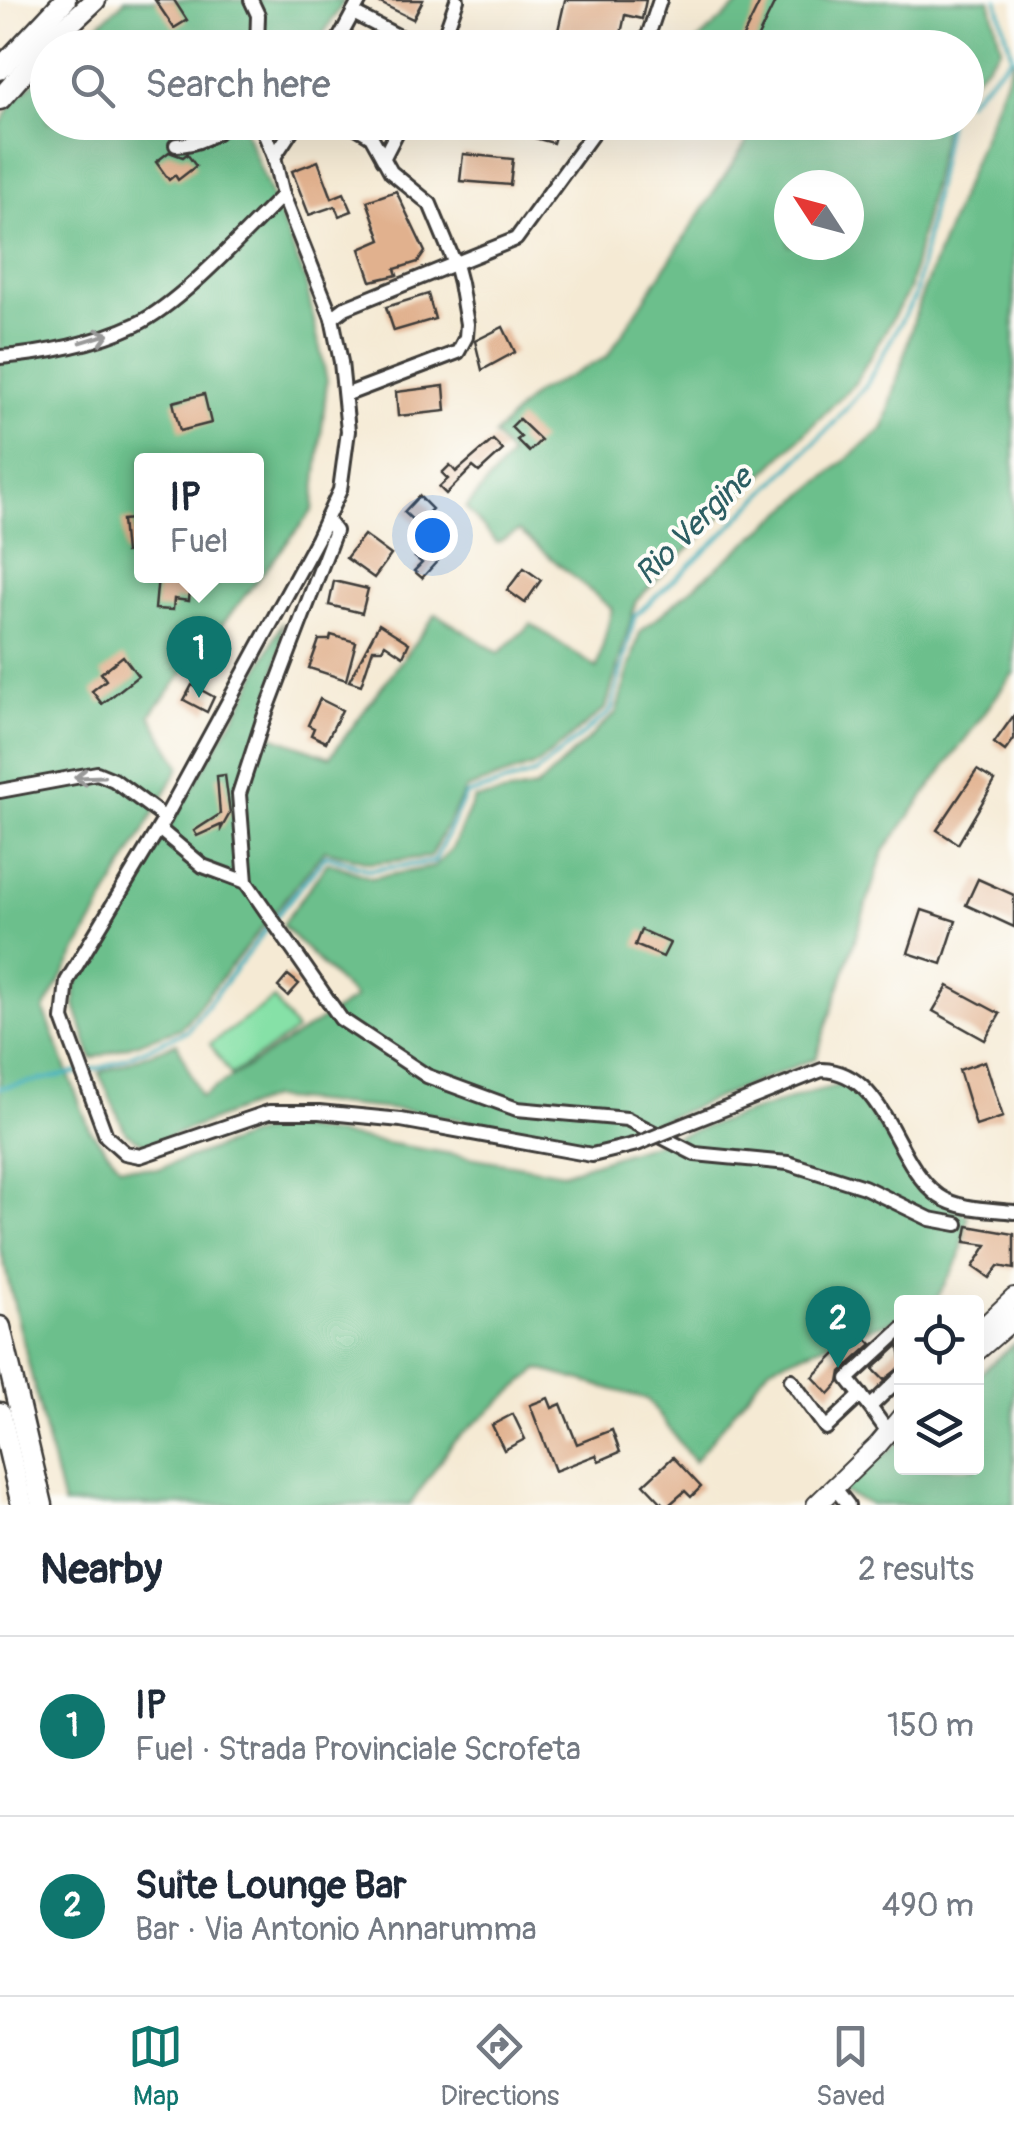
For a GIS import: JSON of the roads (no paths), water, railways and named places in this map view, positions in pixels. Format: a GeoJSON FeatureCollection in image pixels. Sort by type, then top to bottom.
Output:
{"type":"FeatureCollection","features":[{"type":"Feature","properties":{"kind":"highway"},"geometry":{"type":"LineString","coordinates":[[36,30],[65,0]]}},
{"type":"Feature","properties":{"kind":"highway"},"geometry":{"type":"LineString","coordinates":[[62,30],[95,0]]}},
{"type":"Feature","properties":{"kind":"highway"},"geometry":{"type":"LineString","coordinates":[[0,68],[30,37]]}},
{"type":"Feature","properties":{"kind":"highway"},"geometry":{"type":"LineString","coordinates":[[0,99],[30,64]]}},
{"type":"Feature","properties":{"kind":"highway"},"geometry":{"type":"LineString","coordinates":[[0,1328],[42,1505]]}},
{"type":"Feature","properties":{"kind":"highway"},"geometry":{"type":"LineString","coordinates":[[0,1413],[22,1505]]}},
{"type":"Feature","properties":{"kind":"main road"},"geometry":{"type":"LineString","coordinates":[[984,1326],[1014,1298]]}},
{"type":"Feature","properties":{"kind":"main road"},"geometry":{"type":"LineString","coordinates":[[984,1345],[1014,1319]]}},
{"type":"Feature","properties":{"kind":"main road"},"geometry":{"type":"LineString","coordinates":[[984,1357],[1014,1333]]}},
{"type":"Feature","properties":{"kind":"main road"},"geometry":{"type":"LineString","coordinates":[[816,1505],[894,1425]]}},
{"type":"Feature","properties":{"kind":"street"},"geometry":{"type":"LineString","coordinates":[[252,0],[258,15],[258,30]]}},
{"type":"Feature","properties":{"kind":"street"},"geometry":{"type":"LineString","coordinates":[[446,30],[457,0]]}},
{"type":"Feature","properties":{"kind":"street"},"geometry":{"type":"LineString","coordinates":[[650,30],[660,0]]}},
{"type":"Feature","properties":{"kind":"street"},"geometry":{"type":"LineString","coordinates":[[344,30],[357,6],[394,30]]}},
{"type":"Feature","properties":{"kind":"street"},"geometry":{"type":"LineString","coordinates":[[176,145],[203,140]]}},
{"type":"Feature","properties":{"kind":"street"},"geometry":{"type":"LineString","coordinates":[[267,140],[283,195],[332,318],[348,431],[340,490],[195,753],[162,824],[67,981],[64,1019],[106,1136],[126,1153],[140,1156],[270,1112],[319,1112],[401,1120],[592,1156],[637,1144],[822,1070],[842,1071],[856,1080],[876,1103],[911,1165],[935,1194],[952,1203],[1014,1212]]}},
{"type":"Feature","properties":{"kind":"street"},"geometry":{"type":"LineString","coordinates":[[274,156],[285,140]]}},
{"type":"Feature","properties":{"kind":"street"},"geometry":{"type":"LineString","coordinates":[[345,395],[458,352],[466,337],[456,264],[430,204],[402,184],[372,140]]}},
{"type":"Feature","properties":{"kind":"street"},"geometry":{"type":"LineString","coordinates":[[382,158],[392,140]]}},
{"type":"Feature","properties":{"kind":"street"},"geometry":{"type":"LineString","coordinates":[[332,318],[345,308],[516,239],[588,140]]}},
{"type":"Feature","properties":{"kind":"street"},"geometry":{"type":"LineString","coordinates":[[0,357],[49,352],[138,324],[179,294],[283,195]]}},
{"type":"Feature","properties":{"kind":"street"},"geometry":{"type":"LineString","coordinates":[[326,519],[335,531],[238,794],[246,882],[341,1019],[427,1076],[517,1109],[628,1120],[695,1154],[788,1163],[864,1187],[930,1218],[957,1224]]}},
{"type":"Feature","properties":{"kind":"street"},"geometry":{"type":"LineString","coordinates":[[0,792],[97,773],[114,780],[202,866],[246,882]]}},
{"type":"Feature","properties":{"kind":"street"},"geometry":{"type":"LineString","coordinates":[[894,1337],[848,1380],[865,1401],[894,1422]]}},
{"type":"Feature","properties":{"kind":"street"},"geometry":{"type":"LineString","coordinates":[[791,1380],[826,1428],[894,1381]]}},
{"type":"Feature","properties":{"kind":"street"},"geometry":{"type":"LineString","coordinates":[[834,1487],[848,1505]]}},
{"type":"Feature","properties":{"kind":"waterway","name":"Rio Vergine"},"geometry":{"type":"LineString","coordinates":[[984,84],[1012,56],[997,0]]}},
{"type":"Feature","properties":{"kind":"waterway","name":"Rio Vergine"},"geometry":{"type":"LineString","coordinates":[[275,918],[326,855],[369,870],[434,862],[466,795],[535,774],[611,711],[635,616],[716,541],[833,424],[866,385],[915,296],[945,140]]}},
{"type":"Feature","properties":{"kind":"waterway","name":"Rio Vergine"},"geometry":{"type":"LineString","coordinates":[[88,1070],[104,1067],[187,1031],[269,926]]}},
{"type":"Feature","properties":{"kind":"waterway","name":"Rio Vergine"},"geometry":{"type":"LineString","coordinates":[[0,1088],[79,1072]]}},
{"type":"Feature","properties":{"kind":"place","name":"IP"},"geometry":{"type":"Point","coordinates":[199,698]}},
{"type":"Feature","properties":{"kind":"place","name":"Suite Lounge Bar"},"geometry":{"type":"Point","coordinates":[838,1368]}}]}
